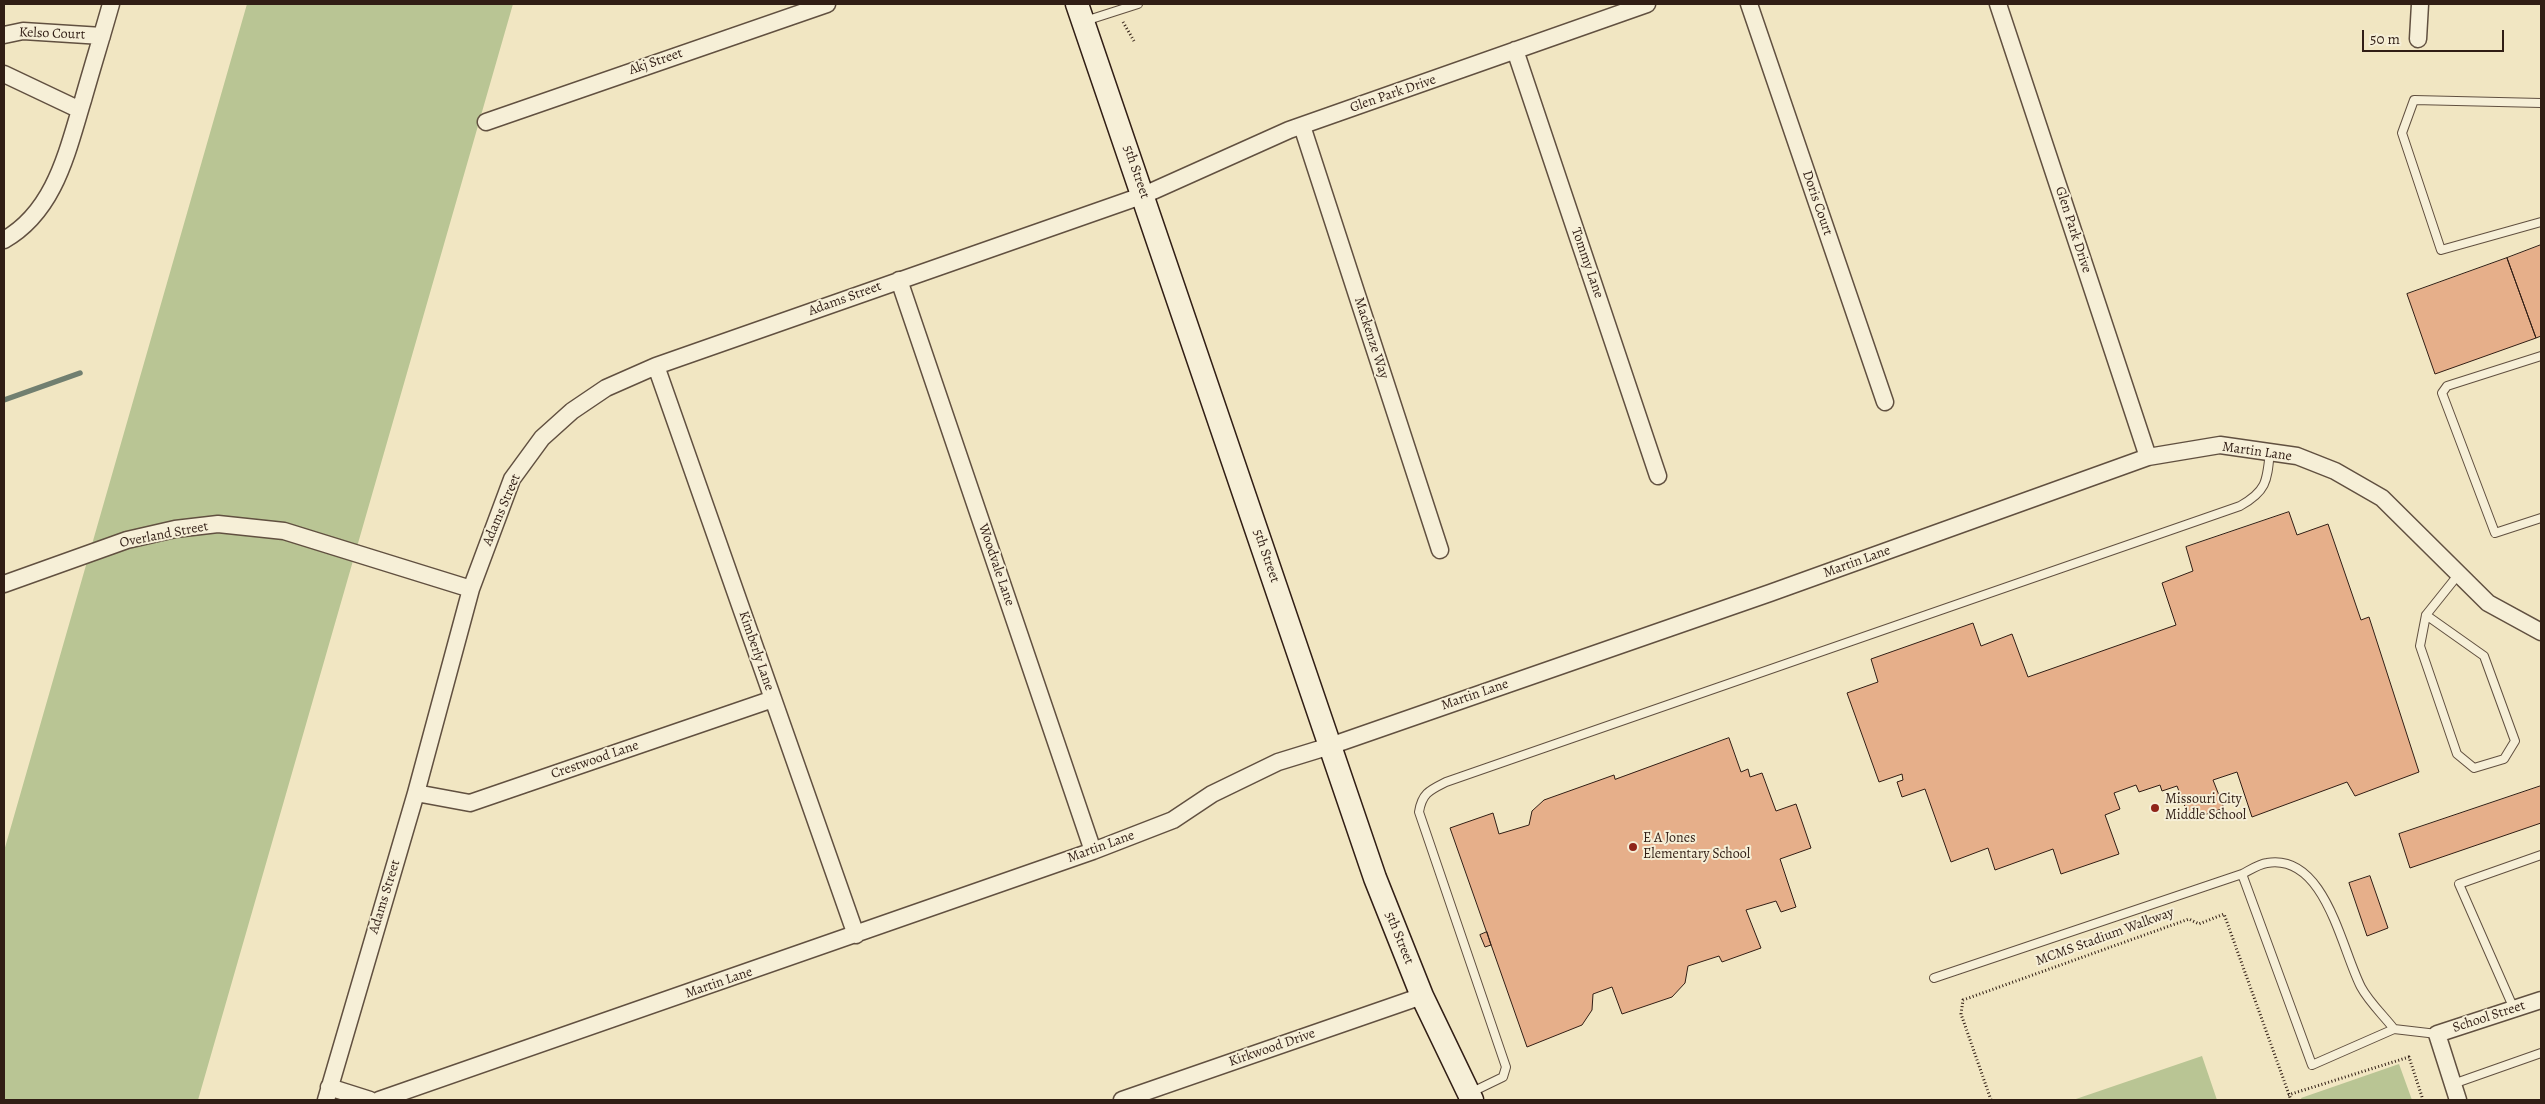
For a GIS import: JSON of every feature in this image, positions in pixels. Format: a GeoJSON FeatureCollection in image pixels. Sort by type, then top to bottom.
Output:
{"type":"FeatureCollection","features":[{"type":"Feature","properties":{"kind":"main road","name":"5th Street"},"geometry":{"type":"LineString","coordinates":[[1080,13],[1144,195],[1375,878],[1422,996],[1470,1097]]}},
{"type":"Feature","properties":{"kind":"street"},"geometry":{"type":"LineString","coordinates":[[4,240],[14,234],[36,211],[51,191],[63,169],[111,4]]}},
{"type":"Feature","properties":{"kind":"street","name":"Akj Street"},"geometry":{"type":"LineString","coordinates":[[486,122],[797,8],[827,4]]}},
{"type":"Feature","properties":{"kind":"street","name":"Glen Park Drive"},"geometry":{"type":"LineString","coordinates":[[1144,195],[1302,126],[1647,4]]}},
{"type":"Feature","properties":{"kind":"street","name":"Doris Court"},"geometry":{"type":"LineString","coordinates":[[1749,4],[1885,402]]}},
{"type":"Feature","properties":{"kind":"street","name":"Glen Park Drive"},"geometry":{"type":"LineString","coordinates":[[1998,4],[2148,457]]}},
{"type":"Feature","properties":{"kind":"street"},"geometry":{"type":"LineString","coordinates":[[2418,39],[2420,4]]}},
{"type":"Feature","properties":{"kind":"street","name":"Kelso Court"},"geometry":{"type":"LineString","coordinates":[[4,35],[23,32],[102,36]]}},
{"type":"Feature","properties":{"kind":"street","name":"Tommy Lane"},"geometry":{"type":"LineString","coordinates":[[1515,50],[1658,476]]}},
{"type":"Feature","properties":{"kind":"street"},"geometry":{"type":"LineString","coordinates":[[4,74],[80,110]]}},
{"type":"Feature","properties":{"kind":"street","name":"Mackenze Way"},"geometry":{"type":"LineString","coordinates":[[1302,126],[1440,550]]}},
{"type":"Feature","properties":{"kind":"street","name":"Adams Street"},"geometry":{"type":"LineString","coordinates":[[328,1094],[416,793],[472,589],[512,478],[542,438],[572,411],[606,388],[656,366],[1144,195]]}},
{"type":"Feature","properties":{"kind":"street","name":"Woodvale Lane"},"geometry":{"type":"LineString","coordinates":[[899,280],[1093,850]]}},
{"type":"Feature","properties":{"kind":"street","name":"Kimberly Lane"},"geometry":{"type":"LineString","coordinates":[[656,366],[856,935]]}},
{"type":"Feature","properties":{"kind":"street","name":"Martin Lane"},"geometry":{"type":"LineString","coordinates":[[379,1100],[856,935],[1173,820],[1212,794],[1278,762],[1330,746],[1770,593],[2148,457],[2220,445],[2297,456],[2335,471],[2382,498],[2488,603],[2541,632]]}},
{"type":"Feature","properties":{"kind":"street","name":"Overland Street"},"geometry":{"type":"LineString","coordinates":[[4,584],[127,540],[175,530],[218,524],[284,531],[472,589]]}},
{"type":"Feature","properties":{"kind":"street","name":"Crestwood Lane"},"geometry":{"type":"LineString","coordinates":[[416,793],[470,803],[773,699]]}},
{"type":"Feature","properties":{"kind":"street","name":"Kirkwood Drive"},"geometry":{"type":"LineString","coordinates":[[1122,1100],[1422,996]]}},
{"type":"Feature","properties":{"kind":"street","name":"School Street"},"geometry":{"type":"LineString","coordinates":[[2437,1034],[2541,1000]]}},
{"type":"Feature","properties":{"kind":"street"},"geometry":{"type":"LineString","coordinates":[[2437,1034],[2458,1100]]}},
{"type":"Feature","properties":{"kind":"street"},"geometry":{"type":"LineString","coordinates":[[328,1094],[370,1100]]}},
{"type":"Feature","properties":{"kind":"lane"},"geometry":{"type":"LineString","coordinates":[[1080,13],[1117,11],[1138,4]]}},
{"type":"Feature","properties":{"kind":"lane"},"geometry":{"type":"LineString","coordinates":[[2541,103],[2414,100],[2402,133],[2441,250],[2541,222]]}},
{"type":"Feature","properties":{"kind":"lane"},"geometry":{"type":"LineString","coordinates":[[2541,356],[2447,386],[2442,393],[2495,533],[2541,518]]}},
{"type":"Feature","properties":{"kind":"lane"},"geometry":{"type":"LineString","coordinates":[[1470,1097],[1503,1077],[1506,1067],[1419,812],[1421,799],[1432,789],[1446,782],[2240,506],[2262,490],[2267,480],[2270,451]]}},
{"type":"Feature","properties":{"kind":"lane"},"geometry":{"type":"LineString","coordinates":[[2426,615],[2484,656],[2515,741],[2504,759],[2474,768],[2457,754],[2420,646],[2426,615],[2458,575]]}},
{"type":"Feature","properties":{"kind":"lane"},"geometry":{"type":"LineString","coordinates":[[2514,1009],[2459,884],[2541,855]]}},
{"type":"Feature","properties":{"kind":"lane"},"geometry":{"type":"LineString","coordinates":[[1934,978],[2242,874],[2265,863],[2283,862],[2299,868],[2318,887],[2362,988],[2394,1029]]}},
{"type":"Feature","properties":{"kind":"lane"},"geometry":{"type":"LineString","coordinates":[[2242,874],[2312,1065],[2394,1029],[2437,1034]]}},
{"type":"Feature","properties":{"kind":"lane"},"geometry":{"type":"LineString","coordinates":[[2453,1084],[2541,1053]]}},
{"type":"Feature","properties":{"kind":"path"},"geometry":{"type":"LineString","coordinates":[[1117,11],[1134,40]]}},
{"type":"Feature","properties":{"kind":"path","name":"MCMS Stadium Walkway"},"geometry":{"type":"LineString","coordinates":[[1992,1100],[1961,1014],[1963,1000],[2189,919],[2199,924],[2224,914],[2291,1100]]}},
{"type":"Feature","properties":{"kind":"path"},"geometry":{"type":"LineString","coordinates":[[2288,1095],[2409,1057],[2423,1100]]}},
{"type":"Feature","properties":{"kind":"green space"},"geometry":{"type":"Polygon","coordinates":[[[247,4],[513,4],[198,1100],[4,1100],[4,851],[247,4]]]}},
{"type":"Feature","properties":{"kind":"green space"},"geometry":{"type":"Polygon","coordinates":[[[2202,1056],[2217,1100],[2073,1100],[2202,1056]]]}},
{"type":"Feature","properties":{"kind":"green space"},"geometry":{"type":"Polygon","coordinates":[[[2399,1064],[2412,1100],[2302,1100],[2301,1098],[2399,1064]]]}},
{"type":"Feature","properties":{"kind":"building"},"geometry":{"type":"Polygon","coordinates":[[[2541,245],[2541,336],[2536,338],[2507,258],[2541,245]]]}},
{"type":"Feature","properties":{"kind":"building"},"geometry":{"type":"Polygon","coordinates":[[[2507,258],[2536,338],[2435,374],[2407,294],[2507,258]]]}},
{"type":"Feature","properties":{"kind":"building"},"geometry":{"type":"Polygon","coordinates":[[[2289,512],[2297,535],[2328,524],[2361,620],[2369,617],[2419,772],[2355,796],[2347,782],[2252,817],[2237,772],[2213,780],[2224,808],[2190,820],[2177,786],[2162,791],[2160,785],[2139,792],[2136,785],[2114,793],[2120,809],[2105,815],[2119,854],[2061,874],[2053,849],[1995,870],[1988,848],[1951,862],[1925,789],[1902,797],[1897,782],[1903,780],[1902,774],[1879,782],[1847,693],[1878,682],[1871,659],[1973,623],[1981,646],[2012,634],[2028,677],[2176,625],[2162,583],[2193,571],[2186,547],[2289,512]]]}},
{"type":"Feature","properties":{"kind":"building"},"geometry":{"type":"Polygon","coordinates":[[[1729,738],[1741,772],[1748,769],[1750,777],[1762,773],[1776,811],[1796,804],[1811,848],[1780,859],[1796,907],[1781,912],[1776,901],[1746,910],[1761,948],[1722,962],[1719,956],[1688,966],[1685,983],[1672,997],[1622,1014],[1612,987],[1593,994],[1592,1010],[1582,1025],[1527,1047],[1450,828],[1493,813],[1499,834],[1529,825],[1532,811],[1544,800],[1614,775],[1615,779],[1729,738]]]}},
{"type":"Feature","properties":{"kind":"building"},"geometry":{"type":"Polygon","coordinates":[[[2541,786],[2541,823],[2410,868],[2399,834],[2541,786]]]}},
{"type":"Feature","properties":{"kind":"building"},"geometry":{"type":"Polygon","coordinates":[[[2370,876],[2388,928],[2367,936],[2349,883],[2370,876]]]}},
{"type":"Feature","properties":{"kind":"building"},"geometry":{"type":"Polygon","coordinates":[[[1487,932],[1491,945],[1485,947],[1480,935],[1487,932]]]}},
{"type":"Feature","properties":{"kind":"waterway"},"geometry":{"type":"LineString","coordinates":[[4,400],[80,373]]}},
{"type":"Feature","properties":{"kind":"place","name":"Missouri City Middle School"},"geometry":{"type":"Point","coordinates":[2155,808]}},
{"type":"Feature","properties":{"kind":"place","name":"E A Jones Elementary School"},"geometry":{"type":"Point","coordinates":[1633,847]}}]}
